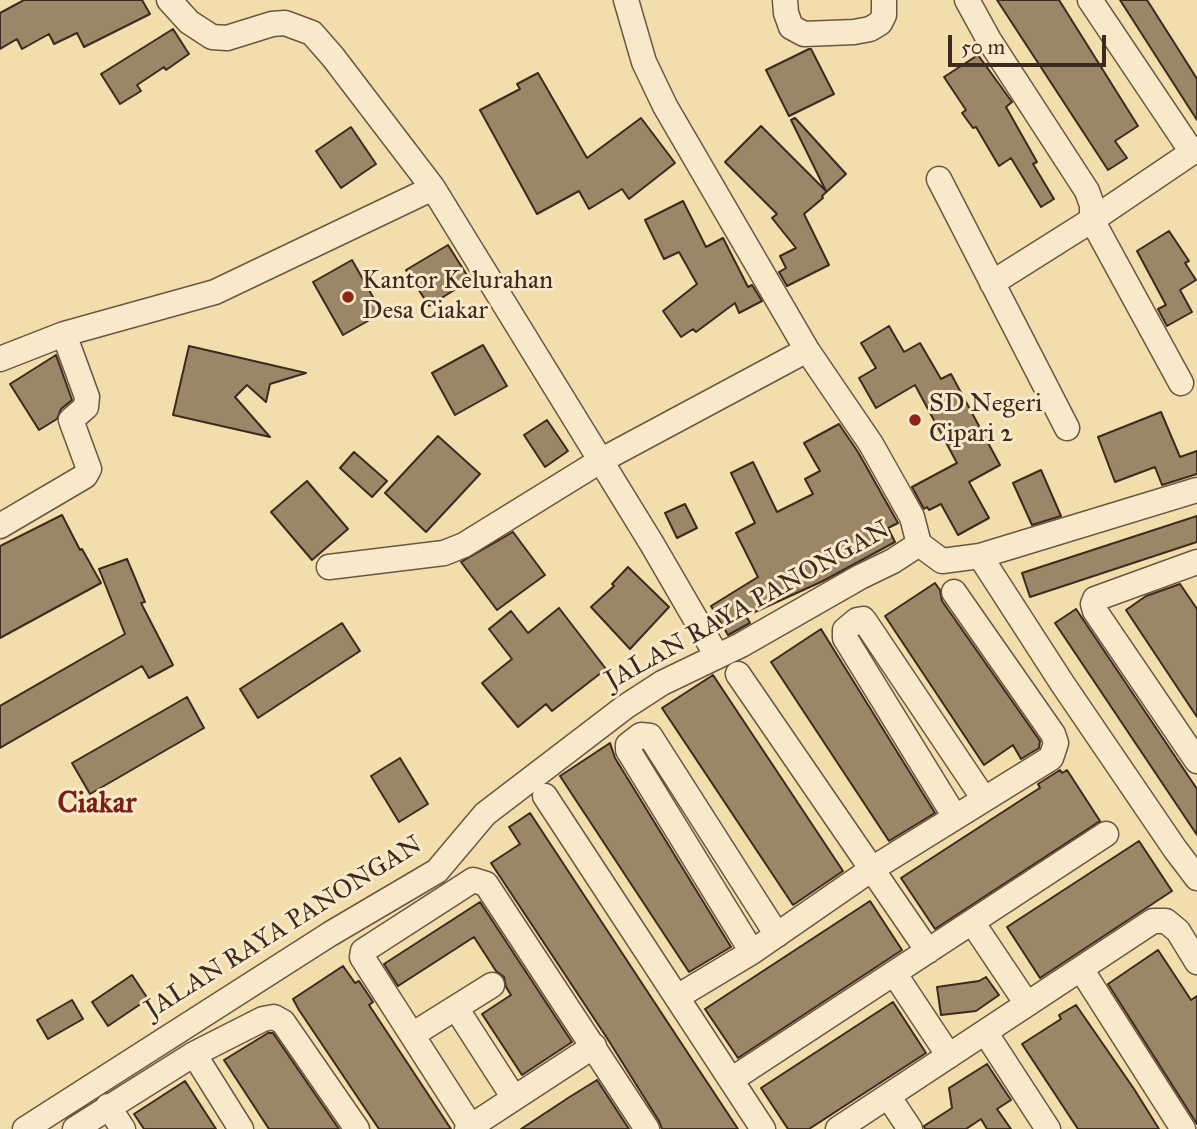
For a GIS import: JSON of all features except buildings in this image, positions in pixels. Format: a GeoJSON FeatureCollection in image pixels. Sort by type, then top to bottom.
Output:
{"type":"FeatureCollection","features":[{"type":"Feature","properties":{"kind":"street"},"geometry":{"type":"LineString","coordinates":[[169,0],[189,22],[212,37],[227,37],[250,29],[285,23],[312,33],[333,57],[433,188],[652,544],[717,656]]}},
{"type":"Feature","properties":{"kind":"street"},"geometry":{"type":"LineString","coordinates":[[626,0],[644,62],[665,106],[807,350],[871,444],[912,517],[919,544],[942,561],[981,556],[1197,490]]}},
{"type":"Feature","properties":{"kind":"street"},"geometry":{"type":"LineString","coordinates":[[785,0],[791,27],[804,34],[870,29],[880,23],[884,15],[884,0]]}},
{"type":"Feature","properties":{"kind":"street"},"geometry":{"type":"LineString","coordinates":[[967,0],[989,40],[1087,191],[1092,205],[1092,220],[1181,383]]}},
{"type":"Feature","properties":{"kind":"street"},"geometry":{"type":"LineString","coordinates":[[992,283],[1195,151],[1090,0]]}},
{"type":"Feature","properties":{"kind":"street"},"geometry":{"type":"LineString","coordinates":[[939,179],[1067,428]]}},
{"type":"Feature","properties":{"kind":"street"},"geometry":{"type":"LineString","coordinates":[[0,359],[64,334],[215,292],[433,188]]}},
{"type":"Feature","properties":{"kind":"street"},"geometry":{"type":"LineString","coordinates":[[0,526],[85,476],[89,469],[71,420],[86,407],[88,397],[64,334]]}},
{"type":"Feature","properties":{"kind":"street"},"geometry":{"type":"LineString","coordinates":[[329,567],[444,552],[464,545],[600,461],[807,350]]}},
{"type":"Feature","properties":{"kind":"street","name":"JALAN RAYA PANONGAN"},"geometry":{"type":"LineString","coordinates":[[25,1129],[330,933],[437,871],[485,814],[614,715],[662,683],[741,645],[919,544]]}},
{"type":"Feature","properties":{"kind":"street"},"geometry":{"type":"LineString","coordinates":[[981,556],[1062,683],[1197,878]]}},
{"type":"Feature","properties":{"kind":"street"},"geometry":{"type":"LineString","coordinates":[[1194,569],[1095,599],[1093,604],[1095,611],[1197,761]]}},
{"type":"Feature","properties":{"kind":"street"},"geometry":{"type":"LineString","coordinates":[[677,997],[777,934],[872,869],[1051,758],[1056,743],[1053,734],[954,592]]}},
{"type":"Feature","properties":{"kind":"street"},"geometry":{"type":"LineString","coordinates":[[955,817],[845,638],[845,630],[857,620],[863,619],[866,623],[984,799]]}},
{"type":"Feature","properties":{"kind":"street"},"geometry":{"type":"LineString","coordinates":[[738,674],[928,951]]}},
{"type":"Feature","properties":{"kind":"street"},"geometry":{"type":"LineString","coordinates":[[751,951],[628,750],[628,745],[641,735],[650,736],[777,934]]}},
{"type":"Feature","properties":{"kind":"street"},"geometry":{"type":"LineString","coordinates":[[545,796],[763,1129]]}},
{"type":"Feature","properties":{"kind":"street"},"geometry":{"type":"LineString","coordinates":[[731,1080],[1106,834]]}},
{"type":"Feature","properties":{"kind":"street"},"geometry":{"type":"LineString","coordinates":[[594,1046],[469,1128],[362,954],[473,880],[486,884],[594,1046],[647,1129]]}},
{"type":"Feature","properties":{"kind":"street"},"geometry":{"type":"LineString","coordinates":[[838,1129],[871,1120],[888,1096],[1153,921],[1166,921],[1178,931],[1197,962]]}},
{"type":"Feature","properties":{"kind":"street"},"geometry":{"type":"LineString","coordinates":[[972,922],[1027,1004]]}},
{"type":"Feature","properties":{"kind":"street"},"geometry":{"type":"LineString","coordinates":[[1081,969],[1183,1129]]}},
{"type":"Feature","properties":{"kind":"street"},"geometry":{"type":"LineString","coordinates":[[894,973],[949,1056]]}},
{"type":"Feature","properties":{"kind":"street"},"geometry":{"type":"LineString","coordinates":[[412,1035],[492,985]]}},
{"type":"Feature","properties":{"kind":"street"},"geometry":{"type":"LineString","coordinates":[[456,1008],[514,1098]]}},
{"type":"Feature","properties":{"kind":"street"},"geometry":{"type":"LineString","coordinates":[[75,1129],[194,1054],[263,1019],[274,1017],[283,1022],[357,1129]]}},
{"type":"Feature","properties":{"kind":"street"},"geometry":{"type":"LineString","coordinates":[[985,1032],[1048,1129]]}},
{"type":"Feature","properties":{"kind":"street"},"geometry":{"type":"LineString","coordinates":[[194,1054],[241,1129]]}},
{"type":"Feature","properties":{"kind":"street"},"geometry":{"type":"LineString","coordinates":[[888,1096],[910,1129]]}},
{"type":"Feature","properties":{"kind":"street"},"geometry":{"type":"LineString","coordinates":[[108,1106],[123,1129]]}},
{"type":"Feature","properties":{"kind":"place","name":"Kantor Kelurahan Desa Ciakar"},"geometry":{"type":"Point","coordinates":[348,297]}},
{"type":"Feature","properties":{"kind":"place","name":"SD Negeri Cipari 2"},"geometry":{"type":"Point","coordinates":[915,420]}},
{"type":"Feature","properties":{"kind":"district","name":"Ciakar"},"geometry":{"type":"Point","coordinates":[97,805]}}]}
